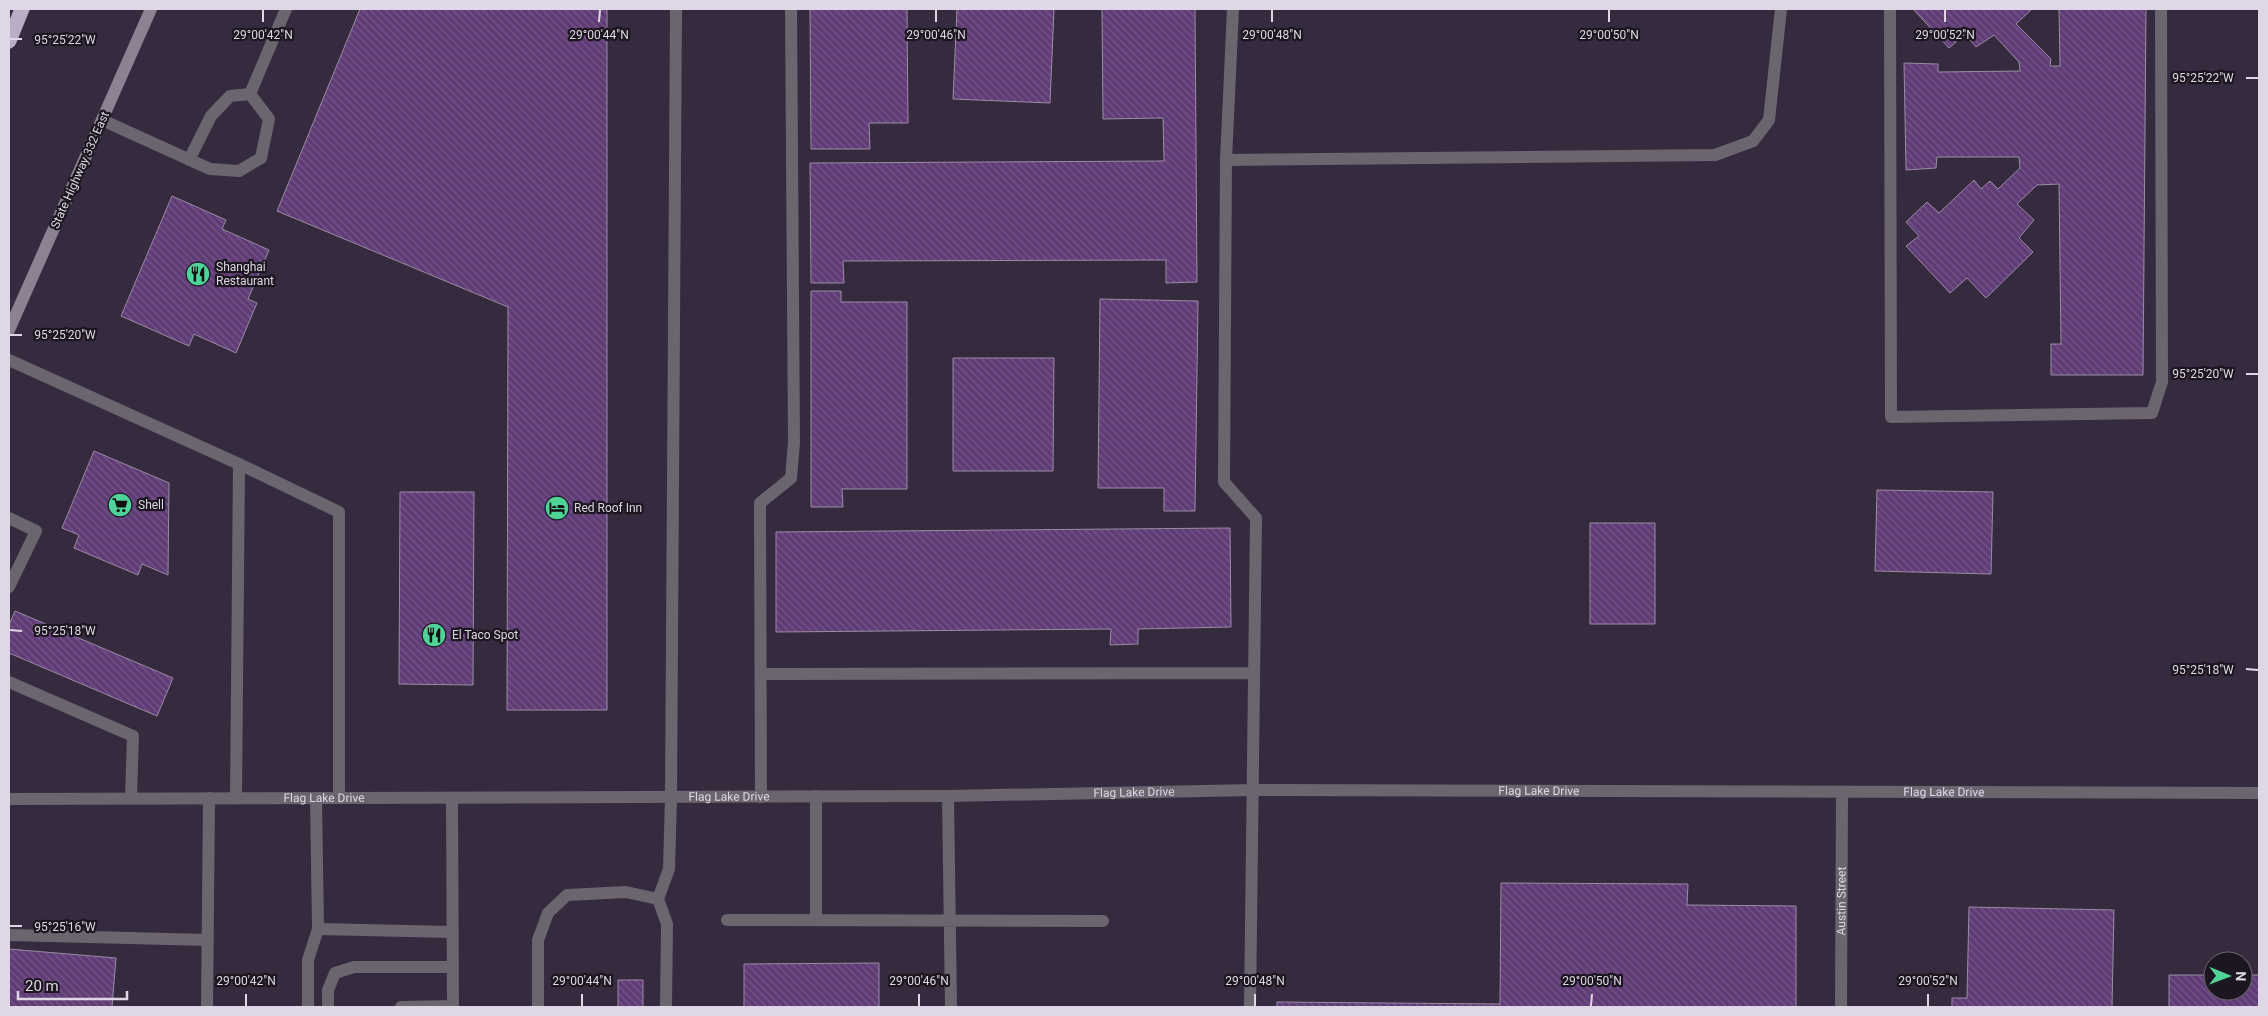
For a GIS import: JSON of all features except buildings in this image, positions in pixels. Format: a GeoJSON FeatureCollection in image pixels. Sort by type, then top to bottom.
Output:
{"type":"FeatureCollection","features":[{"type":"Feature","properties":{"kind":"highway"},"geometry":{"type":"LineString","coordinates":[[9,41],[22,9]]}},
{"type":"Feature","properties":{"kind":"main road","name":"State Highway 332 East"},"geometry":{"type":"LineString","coordinates":[[9,330],[151,9]]}},
{"type":"Feature","properties":{"kind":"street"},"geometry":{"type":"LineString","coordinates":[[250,94],[286,9]]}},
{"type":"Feature","properties":{"kind":"street"},"geometry":{"type":"LineString","coordinates":[[666,1007],[666,924],[658,898],[669,869],[676,9]]}},
{"type":"Feature","properties":{"kind":"street"},"geometry":{"type":"LineString","coordinates":[[761,796],[760,503],[791,478],[794,443],[791,9]]}},
{"type":"Feature","properties":{"kind":"street"},"geometry":{"type":"LineString","coordinates":[[1233,9],[1226,160],[1224,482],[1256,518],[1250,1007]]}},
{"type":"Feature","properties":{"kind":"street"},"geometry":{"type":"LineString","coordinates":[[1226,160],[1715,155],[1753,140],[1769,120],[1781,9]]}},
{"type":"Feature","properties":{"kind":"street"},"geometry":{"type":"LineString","coordinates":[[1890,9],[1891,416],[2152,413],[2162,382],[2160,9]]}},
{"type":"Feature","properties":{"kind":"street"},"geometry":{"type":"LineString","coordinates":[[102,120],[210,169],[239,170],[262,158],[269,120],[250,94]]}},
{"type":"Feature","properties":{"kind":"street"},"geometry":{"type":"LineString","coordinates":[[189,160],[211,116],[230,96],[250,94]]}},
{"type":"Feature","properties":{"kind":"street"},"geometry":{"type":"LineString","coordinates":[[9,360],[340,512],[339,798]]}},
{"type":"Feature","properties":{"kind":"street"},"geometry":{"type":"LineString","coordinates":[[236,798],[239,464]]}},
{"type":"Feature","properties":{"kind":"street"},"geometry":{"type":"LineString","coordinates":[[9,518],[36,530],[9,587]]}},
{"type":"Feature","properties":{"kind":"street"},"geometry":{"type":"LineString","coordinates":[[760,674],[1254,673]]}},
{"type":"Feature","properties":{"kind":"street"},"geometry":{"type":"LineString","coordinates":[[10,686],[133,736],[131,798]]}},
{"type":"Feature","properties":{"kind":"street","name":"Flag Lake Drive"},"geometry":{"type":"LineString","coordinates":[[9,799],[948,796],[1253,790],[1842,794],[2259,794]]}},
{"type":"Feature","properties":{"kind":"street","name":"Austin Street"},"geometry":{"type":"LineString","coordinates":[[1841,1007],[1842,794]]}},
{"type":"Feature","properties":{"kind":"street"},"geometry":{"type":"LineString","coordinates":[[816,796],[816,920]]}},
{"type":"Feature","properties":{"kind":"street"},"geometry":{"type":"LineString","coordinates":[[948,796],[951,1007]]}},
{"type":"Feature","properties":{"kind":"street"},"geometry":{"type":"LineString","coordinates":[[207,1007],[208,798]]}},
{"type":"Feature","properties":{"kind":"street"},"geometry":{"type":"LineString","coordinates":[[308,1007],[308,960],[318,929],[316,798]]}},
{"type":"Feature","properties":{"kind":"street"},"geometry":{"type":"LineString","coordinates":[[401,1007],[453,1006],[452,798]]}},
{"type":"Feature","properties":{"kind":"street"},"geometry":{"type":"LineString","coordinates":[[538,1007],[538,940],[548,913],[567,895],[626,892],[658,898]]}},
{"type":"Feature","properties":{"kind":"street"},"geometry":{"type":"LineString","coordinates":[[726,920],[1103,921]]}},
{"type":"Feature","properties":{"kind":"street"},"geometry":{"type":"LineString","coordinates":[[318,929],[453,932]]}},
{"type":"Feature","properties":{"kind":"street"},"geometry":{"type":"LineString","coordinates":[[9,935],[208,940]]}},
{"type":"Feature","properties":{"kind":"street"},"geometry":{"type":"LineString","coordinates":[[328,1007],[328,990],[335,973],[354,967],[453,967]]}},
{"type":"Feature","properties":{"kind":"place","name":"Shanghai Restaurant"},"geometry":{"type":"Point","coordinates":[198,274]}},
{"type":"Feature","properties":{"kind":"place","name":"Shell"},"geometry":{"type":"Point","coordinates":[120,505]}},
{"type":"Feature","properties":{"kind":"place","name":"Red Roof Inn"},"geometry":{"type":"Point","coordinates":[557,508]}},
{"type":"Feature","properties":{"kind":"place","name":"El Taco Spot"},"geometry":{"type":"Point","coordinates":[434,635]}}]}
